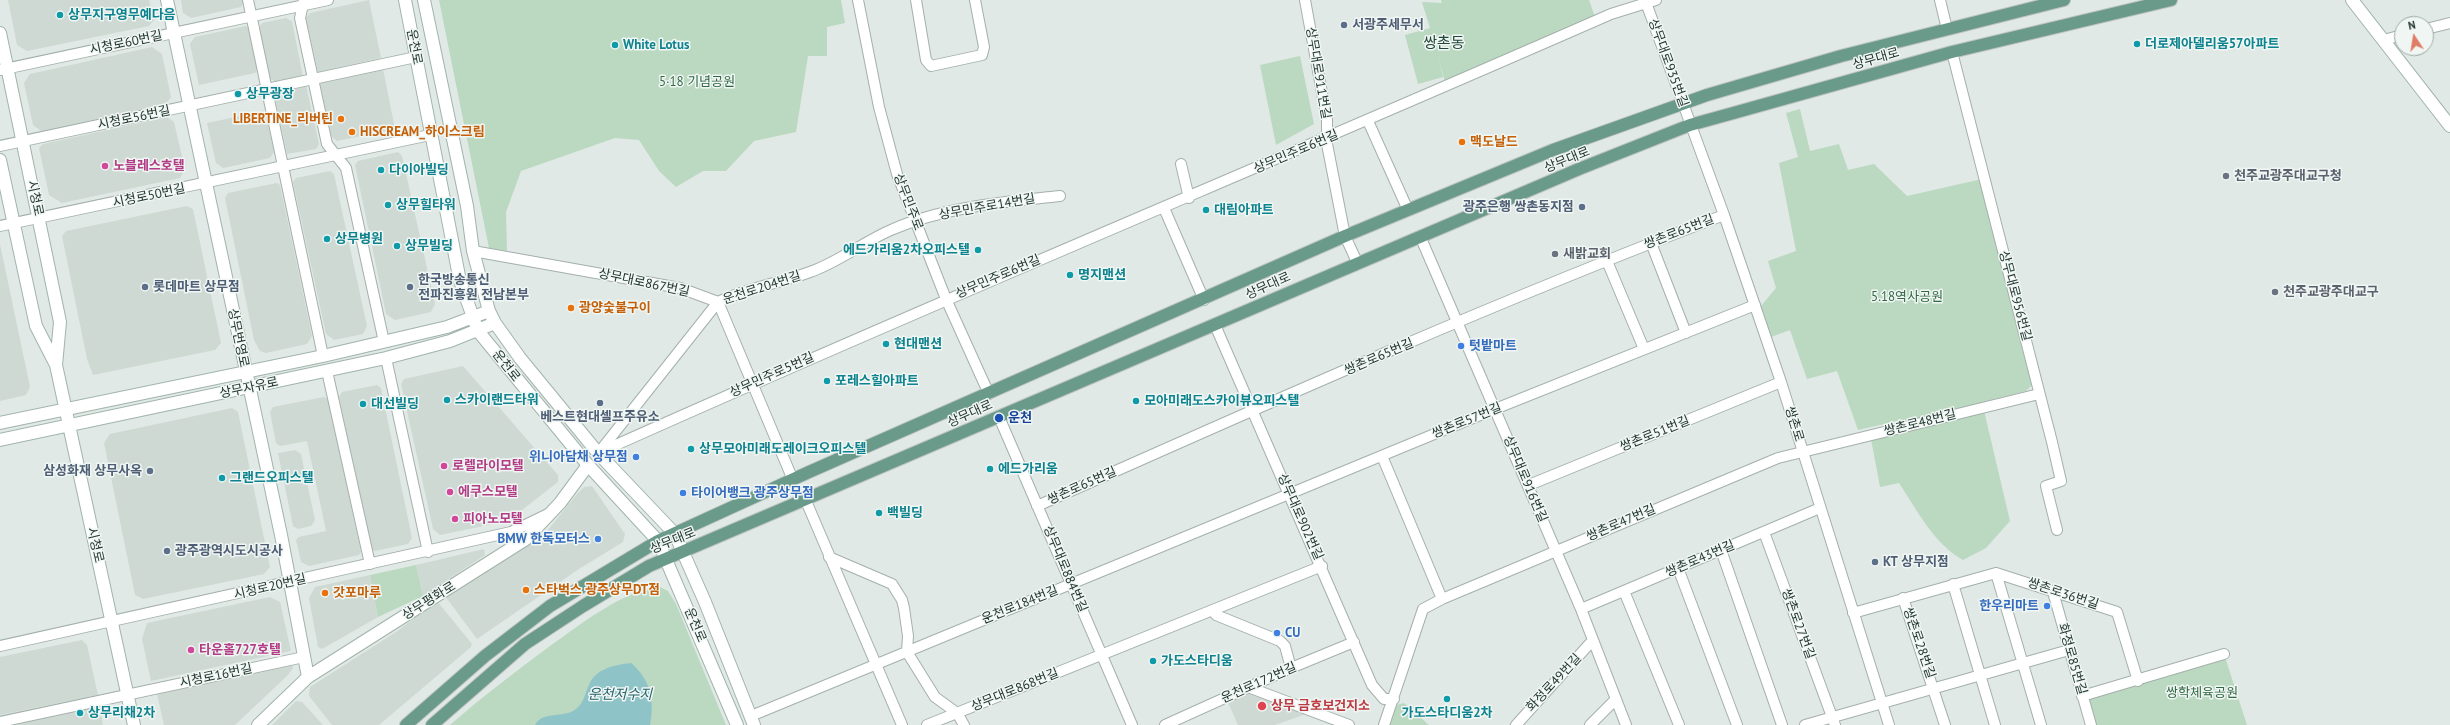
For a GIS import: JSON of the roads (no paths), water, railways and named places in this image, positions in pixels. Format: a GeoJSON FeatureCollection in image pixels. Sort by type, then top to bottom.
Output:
{"type":"FeatureCollection","features":[{"type":"Feature","properties":{"kind":"main road","name":"상무대로"},"geometry":{"type":"LineString","coordinates":[[406,725],[485,656],[550,606],[658,541],[1346,236],[1553,150],[1683,103],[1841,56],[2064,0]]}},
{"type":"Feature","properties":{"kind":"main road","name":"상무대로"},"geometry":{"type":"LineString","coordinates":[[432,725],[525,644],[630,576],[1215,325],[1357,262],[1690,125],[1952,52],[2171,0]]}},
{"type":"Feature","properties":{"kind":"street","name":"상무번영로"},"geometry":{"type":"LineString","coordinates":[[166,0],[291,582],[308,677]]}},
{"type":"Feature","properties":{"kind":"street"},"geometry":{"type":"LineString","coordinates":[[248,0],[323,356]]}},
{"type":"Feature","properties":{"kind":"street","name":"시청로60번길"},"geometry":{"type":"LineString","coordinates":[[4,69],[174,33],[304,3],[328,0]]}},
{"type":"Feature","properties":{"kind":"street","name":"운천로"},"geometry":{"type":"LineString","coordinates":[[405,0],[430,135],[460,281],[472,318],[478,331],[588,465],[658,541],[737,725]]}},
{"type":"Feature","properties":{"kind":"street","name":"운천로"},"geometry":{"type":"LineString","coordinates":[[424,0],[465,200],[473,251],[489,311],[495,323],[520,358],[598,453],[675,534],[752,721]]}},
{"type":"Feature","properties":{"kind":"street","name":"상무민주로"},"geometry":{"type":"LineString","coordinates":[[858,0],[890,152],[914,221],[946,299],[989,394]]}},
{"type":"Feature","properties":{"kind":"street"},"geometry":{"type":"LineString","coordinates":[[916,0],[926,60],[931,66],[982,55],[984,48],[974,0]]}},
{"type":"Feature","properties":{"kind":"street","name":"상무대로911번길"},"geometry":{"type":"LineString","coordinates":[[1305,0],[1327,120],[1327,138],[1346,236],[1357,262]]}},
{"type":"Feature","properties":{"kind":"street","name":"상무민주로6번길"},"geometry":{"type":"LineString","coordinates":[[946,299],[1189,198],[1611,14],[1645,1],[1656,0]]}},
{"type":"Feature","properties":{"kind":"street"},"geometry":{"type":"LineString","coordinates":[[1940,0],[1947,30]]}},
{"type":"Feature","properties":{"kind":"street"},"geometry":{"type":"LineString","coordinates":[[2352,0],[2448,120]]}},
{"type":"Feature","properties":{"kind":"street","name":"상무대로935번길"},"geometry":{"type":"LineString","coordinates":[[1645,1],[1690,125]]}},
{"type":"Feature","properties":{"kind":"street"},"geometry":{"type":"LineString","coordinates":[[304,3],[300,18],[327,144],[346,168],[384,342]]}},
{"type":"Feature","properties":{"kind":"street"},"geometry":{"type":"LineString","coordinates":[[2434,27],[2450,23]]}},
{"type":"Feature","properties":{"kind":"street","name":"시청로"},"geometry":{"type":"LineString","coordinates":[[0,33],[4,69],[23,141],[60,322],[56,364]]}},
{"type":"Feature","properties":{"kind":"street"},"geometry":{"type":"LineString","coordinates":[[2384,40],[2394,37]]}},
{"type":"Feature","properties":{"kind":"street","name":"상무대로956번길"},"geometry":{"type":"LineString","coordinates":[[1952,52],[2061,482],[2046,486],[2057,530]]}},
{"type":"Feature","properties":{"kind":"street","name":"시청로56번길"},"geometry":{"type":"LineString","coordinates":[[0,146],[189,107],[416,57]]}},
{"type":"Feature","properties":{"kind":"street"},"geometry":{"type":"LineString","coordinates":[[1368,121],[1408,210]]}},
{"type":"Feature","properties":{"kind":"street","name":"쌍촌로"},"geometry":{"type":"LineString","coordinates":[[1690,125],[1724,215],[1781,382],[1889,725]]}},
{"type":"Feature","properties":{"kind":"street","name":"시청로50번길"},"geometry":{"type":"LineString","coordinates":[[0,226],[206,184],[430,135]]}},
{"type":"Feature","properties":{"kind":"street","name":"시청로"},"geometry":{"type":"LineString","coordinates":[[0,160],[36,326],[56,364],[68,426],[134,725]]}},
{"type":"Feature","properties":{"kind":"street"},"geometry":{"type":"LineString","coordinates":[[1181,164],[1189,198]]}},
{"type":"Feature","properties":{"kind":"street","name":"상무민주로14번길"},"geometry":{"type":"LineString","coordinates":[[914,221],[979,206],[1060,196]]}},
{"type":"Feature","properties":{"kind":"street"},"geometry":{"type":"LineString","coordinates":[[1164,208],[1204,300]]}},
{"type":"Feature","properties":{"kind":"street","name":"쌍촌로65번길"},"geometry":{"type":"LineString","coordinates":[[1037,506],[1253,410],[1607,261],[1724,215]]}},
{"type":"Feature","properties":{"kind":"street","name":"운천로204번길"},"geometry":{"type":"LineString","coordinates":[[598,453],[718,302],[731,295],[809,272],[838,261],[890,230],[914,221]]}},
{"type":"Feature","properties":{"kind":"street","name":"상무대로916번길"},"geometry":{"type":"LineString","coordinates":[[1420,236],[1529,485],[1581,609],[1626,725]]}},
{"type":"Feature","properties":{"kind":"street"},"geometry":{"type":"LineString","coordinates":[[1651,243],[1686,332]]}},
{"type":"Feature","properties":{"kind":"street","name":"상무대로867번길"},"geometry":{"type":"LineString","coordinates":[[473,251],[680,288],[718,302]]}},
{"type":"Feature","properties":{"kind":"street"},"geometry":{"type":"LineString","coordinates":[[1607,261],[1644,349]]}},
{"type":"Feature","properties":{"kind":"street","name":"상무민주로5번길"},"geometry":{"type":"LineString","coordinates":[[598,453],[946,299]]}},
{"type":"Feature","properties":{"kind":"street"},"geometry":{"type":"LineString","coordinates":[[718,302],[793,480]]}},
{"type":"Feature","properties":{"kind":"street","name":"쌍촌로57번길"},"geometry":{"type":"LineString","coordinates":[[1290,494],[1495,409],[1755,305]]}},
{"type":"Feature","properties":{"kind":"street","name":"상무자유로"},"geometry":{"type":"LineString","coordinates":[[0,423],[65,408],[323,356],[447,327],[489,311]]}},
{"type":"Feature","properties":{"kind":"street","name":"상무자유로"},"geometry":{"type":"LineString","coordinates":[[0,440],[386,358],[478,331],[495,323]]}},
{"type":"Feature","properties":{"kind":"street","name":"상무대로902번길"},"geometry":{"type":"LineString","coordinates":[[1215,325],[1322,566],[1376,693],[1384,699],[1394,699]]}},
{"type":"Feature","properties":{"kind":"street"},"geometry":{"type":"LineString","coordinates":[[386,358],[428,552]]}},
{"type":"Feature","properties":{"kind":"street"},"geometry":{"type":"LineString","coordinates":[[327,371],[370,564]]}},
{"type":"Feature","properties":{"kind":"street","name":"쌍촌로51번길"},"geometry":{"type":"LineString","coordinates":[[1529,485],[1781,382]]}},
{"type":"Feature","properties":{"kind":"street","name":"쌍촌로48번길"},"geometry":{"type":"LineString","coordinates":[[1802,451],[2039,394]]}},
{"type":"Feature","properties":{"kind":"street","name":"상무대로884번길"},"geometry":{"type":"LineString","coordinates":[[999,417],[1132,725]]}},
{"type":"Feature","properties":{"kind":"street","name":"쌍촌로47번길"},"geometry":{"type":"LineString","coordinates":[[1384,725],[1423,609],[1556,550],[1778,458],[1802,451]]}},
{"type":"Feature","properties":{"kind":"street"},"geometry":{"type":"LineString","coordinates":[[1382,456],[1442,600]]}},
{"type":"Feature","properties":{"kind":"street","name":"상무평화로"},"geometry":{"type":"LineString","coordinates":[[258,725],[308,677],[526,539],[550,513],[588,465]]}},
{"type":"Feature","properties":{"kind":"street","name":"운천로184번길"},"geometry":{"type":"LineString","coordinates":[[752,721],[876,664],[1290,494]]}},
{"type":"Feature","properties":{"kind":"street"},"geometry":{"type":"LineString","coordinates":[[806,501],[902,725]]}},
{"type":"Feature","properties":{"kind":"street","name":"쌍촌로43번길"},"geometry":{"type":"LineString","coordinates":[[1581,609],[1820,508]]}},
{"type":"Feature","properties":{"kind":"street","name":"시청로20번길"},"geometry":{"type":"LineString","coordinates":[[0,646],[428,552],[511,532],[550,513]]}},
{"type":"Feature","properties":{"kind":"street","name":"쌍촌로27번길"},"geometry":{"type":"LineString","coordinates":[[1764,532],[1833,721]]}},
{"type":"Feature","properties":{"kind":"street"},"geometry":{"type":"LineString","coordinates":[[1721,550],[1782,725]]}},
{"type":"Feature","properties":{"kind":"street"},"geometry":{"type":"LineString","coordinates":[[829,557],[892,584],[902,600],[908,636],[907,652],[935,697],[957,713],[964,725]]}},
{"type":"Feature","properties":{"kind":"street"},"geometry":{"type":"LineString","coordinates":[[1102,654],[1322,566]]}},
{"type":"Feature","properties":{"kind":"street"},"geometry":{"type":"LineString","coordinates":[[1678,568],[1737,725]]}},
{"type":"Feature","properties":{"kind":"street"},"geometry":{"type":"LineString","coordinates":[[1853,613],[1996,573],[2041,725]]}},
{"type":"Feature","properties":{"kind":"street","name":"쌍촌로36번길"},"geometry":{"type":"LineString","coordinates":[[1996,573],[2117,612],[2138,681]]}},
{"type":"Feature","properties":{"kind":"street"},"geometry":{"type":"LineString","coordinates":[[1953,584],[1995,725]]}},
{"type":"Feature","properties":{"kind":"street"},"geometry":{"type":"LineString","coordinates":[[1624,591],[1679,725]]}},
{"type":"Feature","properties":{"kind":"street","name":"화정로85번길"},"geometry":{"type":"LineString","coordinates":[[2053,592],[2091,725]]}},
{"type":"Feature","properties":{"kind":"street","name":"쌍촌로28번길"},"geometry":{"type":"LineString","coordinates":[[1903,598],[1934,688]]}},
{"type":"Feature","properties":{"kind":"street"},"geometry":{"type":"LineString","coordinates":[[1213,610],[1216,615],[1280,641],[1285,646],[1291,668]]}},
{"type":"Feature","properties":{"kind":"street","name":"화정로49번길"},"geometry":{"type":"LineString","coordinates":[[1516,725],[1593,640]]}},
{"type":"Feature","properties":{"kind":"street","name":"운천로172번길"},"geometry":{"type":"LineString","coordinates":[[1165,725],[1291,668],[1354,642]]}},
{"type":"Feature","properties":{"kind":"street","name":"쌍촌로28번길"},"geometry":{"type":"LineString","coordinates":[[1882,702],[2069,650]]}},
{"type":"Feature","properties":{"kind":"street","name":"상무대로868번길"},"geometry":{"type":"LineString","coordinates":[[928,725],[1102,654]]}},
{"type":"Feature","properties":{"kind":"street"},"geometry":{"type":"LineString","coordinates":[[2082,696],[2138,681],[2224,654]]}},
{"type":"Feature","properties":{"kind":"street","name":"시청로16번길"},"geometry":{"type":"LineString","coordinates":[[0,722],[304,657]]}},
{"type":"Feature","properties":{"kind":"street"},"geometry":{"type":"LineString","coordinates":[[1248,687],[1349,725]]}},
{"type":"Feature","properties":{"kind":"street"},"geometry":{"type":"LineString","coordinates":[[1934,688],[1945,725]]}},
{"type":"Feature","properties":{"kind":"street"},"geometry":{"type":"LineString","coordinates":[[1590,725],[1616,699]]}},
{"type":"Feature","properties":{"kind":"street"},"geometry":{"type":"LineString","coordinates":[[1805,725],[1833,721],[1882,702]]}},
{"type":"Feature","properties":{"kind":"water","name":"운천저수지"},"geometry":{"type":"Polygon","coordinates":[[[631,663],[643,676],[650,691],[652,707],[650,725],[535,725],[543,718],[566,714],[579,707],[592,679],[601,671],[613,666],[631,663]]]}},
{"type":"Feature","properties":{"kind":"place","name":"상무지구영무예다음"},"geometry":{"type":"Point","coordinates":[60,15]}},
{"type":"Feature","properties":{"kind":"place","name":"서광주세무서"},"geometry":{"type":"Point","coordinates":[1344,25]}},
{"type":"Feature","properties":{"kind":"place","name":"더로제아델리움57아파트"},"geometry":{"type":"Point","coordinates":[2137,44]}},
{"type":"Feature","properties":{"kind":"place","name":"White Lotus"},"geometry":{"type":"Point","coordinates":[615,45]}},
{"type":"Feature","properties":{"kind":"place","name":"상무광장"},"geometry":{"type":"Point","coordinates":[238,94]}},
{"type":"Feature","properties":{"kind":"place","name":"LIBERTINE_리버틴"},"geometry":{"type":"Point","coordinates":[341,119]}},
{"type":"Feature","properties":{"kind":"place","name":"HISCREAM_하이스크림"},"geometry":{"type":"Point","coordinates":[352,132]}},
{"type":"Feature","properties":{"kind":"place","name":"맥도날드"},"geometry":{"type":"Point","coordinates":[1462,142]}},
{"type":"Feature","properties":{"kind":"place","name":"노블레스호텔"},"geometry":{"type":"Point","coordinates":[105,166]}},
{"type":"Feature","properties":{"kind":"place","name":"다이아빌딩"},"geometry":{"type":"Point","coordinates":[381,170]}},
{"type":"Feature","properties":{"kind":"place","name":"천주교광주대교구청"},"geometry":{"type":"Point","coordinates":[2226,176]}},
{"type":"Feature","properties":{"kind":"place","name":"상무힐타워"},"geometry":{"type":"Point","coordinates":[388,205]}},
{"type":"Feature","properties":{"kind":"place","name":"광주은행 쌍촌동지점"},"geometry":{"type":"Point","coordinates":[1582,207]}},
{"type":"Feature","properties":{"kind":"place","name":"대림아파트"},"geometry":{"type":"Point","coordinates":[1206,210]}},
{"type":"Feature","properties":{"kind":"place","name":"상무병원"},"geometry":{"type":"Point","coordinates":[327,239]}},
{"type":"Feature","properties":{"kind":"place","name":"상무빌딩"},"geometry":{"type":"Point","coordinates":[397,246]}},
{"type":"Feature","properties":{"kind":"place","name":"에드가리움2차오피스텔"},"geometry":{"type":"Point","coordinates":[978,250]}},
{"type":"Feature","properties":{"kind":"place","name":"새밝교회"},"geometry":{"type":"Point","coordinates":[1555,254]}},
{"type":"Feature","properties":{"kind":"place","name":"명지맨션"},"geometry":{"type":"Point","coordinates":[1070,275]}},
{"type":"Feature","properties":{"kind":"place","name":"롯데마트 상무점"},"geometry":{"type":"Point","coordinates":[145,287]}},
{"type":"Feature","properties":{"kind":"place","name":"한국방송통신 전파진흥원 전남본부"},"geometry":{"type":"Point","coordinates":[410,287]}},
{"type":"Feature","properties":{"kind":"place","name":"천주교광주대교구"},"geometry":{"type":"Point","coordinates":[2275,292]}},
{"type":"Feature","properties":{"kind":"place","name":"광양숯불구이"},"geometry":{"type":"Point","coordinates":[571,308]}},
{"type":"Feature","properties":{"kind":"place","name":"현대맨션"},"geometry":{"type":"Point","coordinates":[886,344]}},
{"type":"Feature","properties":{"kind":"place","name":"텃밭마트"},"geometry":{"type":"Point","coordinates":[1461,346]}},
{"type":"Feature","properties":{"kind":"place","name":"포레스힐아파트"},"geometry":{"type":"Point","coordinates":[827,381]}},
{"type":"Feature","properties":{"kind":"place","name":"스카이랜드타워"},"geometry":{"type":"Point","coordinates":[447,400]}},
{"type":"Feature","properties":{"kind":"place","name":"모아미래도스카이뷰오피스텔"},"geometry":{"type":"Point","coordinates":[1136,401]}},
{"type":"Feature","properties":{"kind":"place","name":"베스트현대셀프주유소"},"geometry":{"type":"Point","coordinates":[600,403]}},
{"type":"Feature","properties":{"kind":"place","name":"대선빌딩"},"geometry":{"type":"Point","coordinates":[363,404]}},
{"type":"Feature","properties":{"kind":"place","name":"운천"},"geometry":{"type":"Point","coordinates":[999,418]}},
{"type":"Feature","properties":{"kind":"place","name":"상무모아미래도레이크오피스텔"},"geometry":{"type":"Point","coordinates":[691,449]}},
{"type":"Feature","properties":{"kind":"place","name":"위니아담채 상무점"},"geometry":{"type":"Point","coordinates":[636,457]}},
{"type":"Feature","properties":{"kind":"place","name":"로렐라이모텔"},"geometry":{"type":"Point","coordinates":[444,466]}},
{"type":"Feature","properties":{"kind":"place","name":"에드가리움"},"geometry":{"type":"Point","coordinates":[990,469]}},
{"type":"Feature","properties":{"kind":"place","name":"삼성화재 상무사옥"},"geometry":{"type":"Point","coordinates":[150,471]}},
{"type":"Feature","properties":{"kind":"place","name":"그랜드오피스텔"},"geometry":{"type":"Point","coordinates":[222,478]}},
{"type":"Feature","properties":{"kind":"place","name":"에쿠스모텔"},"geometry":{"type":"Point","coordinates":[450,492]}},
{"type":"Feature","properties":{"kind":"place","name":"타이어뱅크 광주상무점"},"geometry":{"type":"Point","coordinates":[683,493]}},
{"type":"Feature","properties":{"kind":"place","name":"백빌딩"},"geometry":{"type":"Point","coordinates":[879,513]}},
{"type":"Feature","properties":{"kind":"place","name":"피아노모텔"},"geometry":{"type":"Point","coordinates":[455,519]}},
{"type":"Feature","properties":{"kind":"place","name":"BMW 한독모터스"},"geometry":{"type":"Point","coordinates":[598,539]}},
{"type":"Feature","properties":{"kind":"place","name":"광주광역시도시공사"},"geometry":{"type":"Point","coordinates":[167,551]}},
{"type":"Feature","properties":{"kind":"place","name":"KT 상무지점"},"geometry":{"type":"Point","coordinates":[1875,562]}},
{"type":"Feature","properties":{"kind":"place","name":"스타벅스 광주상무DT점"},"geometry":{"type":"Point","coordinates":[526,590]}},
{"type":"Feature","properties":{"kind":"place","name":"갓포마루"},"geometry":{"type":"Point","coordinates":[325,593]}},
{"type":"Feature","properties":{"kind":"place","name":"한우리마트"},"geometry":{"type":"Point","coordinates":[2047,606]}},
{"type":"Feature","properties":{"kind":"place","name":"CU"},"geometry":{"type":"Point","coordinates":[1277,633]}},
{"type":"Feature","properties":{"kind":"place","name":"타운홀727호텔"},"geometry":{"type":"Point","coordinates":[191,650]}},
{"type":"Feature","properties":{"kind":"place","name":"가도스타디움"},"geometry":{"type":"Point","coordinates":[1153,661]}},
{"type":"Feature","properties":{"kind":"place","name":"가도스타디움2차"},"geometry":{"type":"Point","coordinates":[1447,699]}},
{"type":"Feature","properties":{"kind":"place","name":"상무 금호보건지소"},"geometry":{"type":"Point","coordinates":[1262,706]}},
{"type":"Feature","properties":{"kind":"place","name":"상무리채2차"},"geometry":{"type":"Point","coordinates":[80,713]}},
{"type":"Feature","properties":{"kind":"district","name":"쌍촌동"},"geometry":{"type":"Point","coordinates":[1444,44]}},
{"type":"Feature","properties":{"kind":"park label","name":"5·18 기념공원"},"geometry":{"type":"Point","coordinates":[697,82]}},
{"type":"Feature","properties":{"kind":"park label","name":"5.18역사공원"},"geometry":{"type":"Point","coordinates":[1907,297]}},
{"type":"Feature","properties":{"kind":"park label","name":"쌍학체육공원"},"geometry":{"type":"Point","coordinates":[2202,693]}}]}
